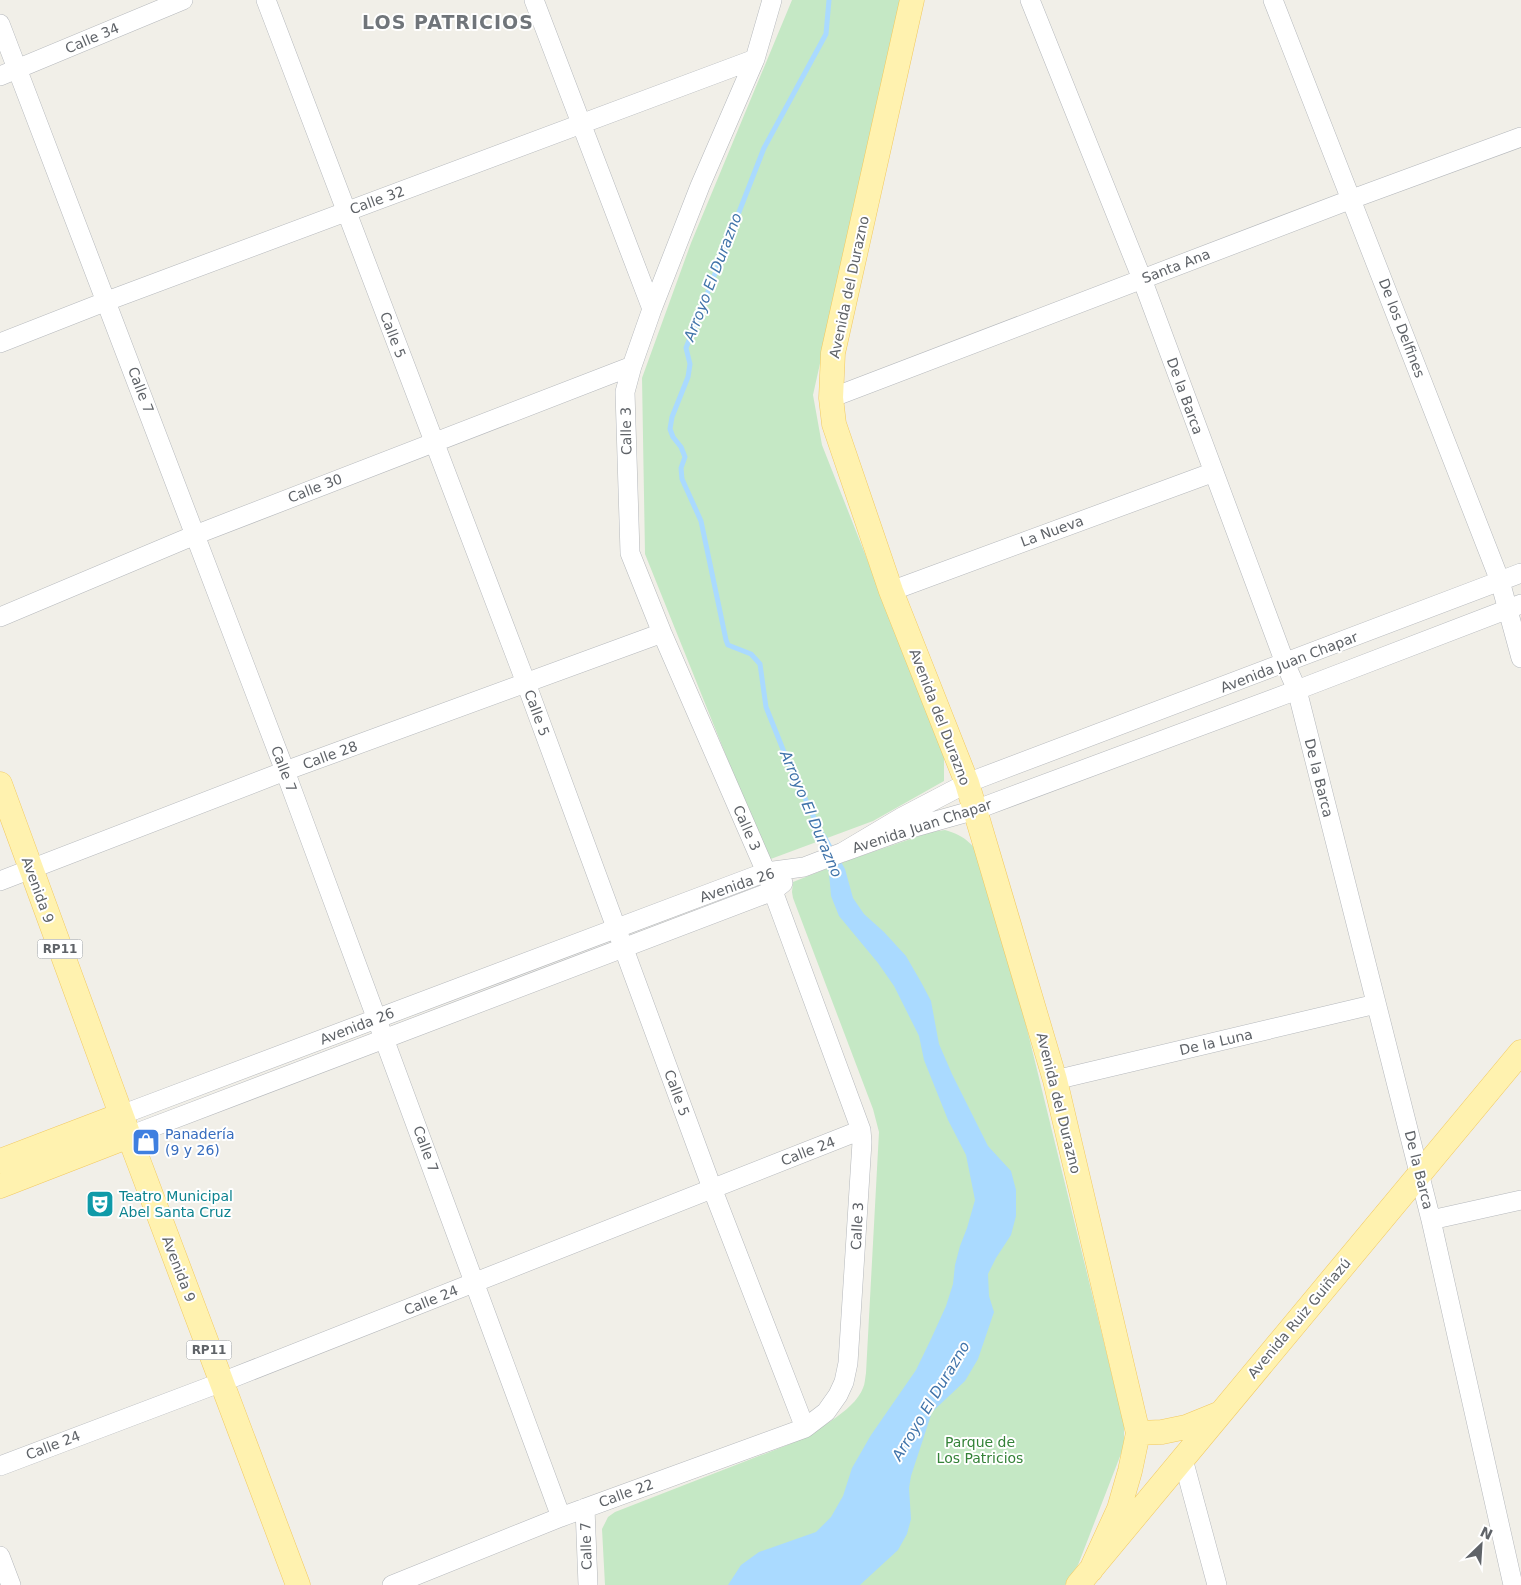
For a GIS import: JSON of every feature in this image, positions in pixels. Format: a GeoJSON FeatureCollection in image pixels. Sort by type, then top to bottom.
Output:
{"type":"FeatureCollection","features":[{"type":"Feature","properties":{"kind":"main road","name":"Avenida del Durazno"},"geometry":{"type":"LineString","coordinates":[[912,0],[833,353],[831,398],[834,424],[891,591],[967,784],[975,810],[1055,1080],[1138,1433]]}},
{"type":"Feature","properties":{"kind":"main road","name":"Avenida 9"},"geometry":{"type":"LineString","coordinates":[[0,784],[125,1126],[298,1585]]}},
{"type":"Feature","properties":{"kind":"main road","name":"Avenida Ruiz Guiñazú"},"geometry":{"type":"LineString","coordinates":[[1084,1578],[1521,1052]]}},
{"type":"Feature","properties":{"kind":"main road","name":"Avenida 26"},"geometry":{"type":"LineString","coordinates":[[0,1161],[125,1126]]}},
{"type":"Feature","properties":{"kind":"main road","name":"Avenida 26"},"geometry":{"type":"LineString","coordinates":[[0,1186],[125,1126]]}},
{"type":"Feature","properties":{"kind":"main road"},"geometry":{"type":"LineString","coordinates":[[1084,1578],[1119,1509],[1138,1433],[1162,1432],[1186,1427],[1222,1412]]}},
{"type":"Feature","properties":{"kind":"street","name":"Calle 34"},"geometry":{"type":"LineString","coordinates":[[8,73],[183,0]]}},
{"type":"Feature","properties":{"kind":"street","name":"Calle 5"},"geometry":{"type":"LineString","coordinates":[[266,0],[526,683],[712,1188],[805,1428]]}},
{"type":"Feature","properties":{"kind":"street"},"geometry":{"type":"LineString","coordinates":[[534,0],[652,309]]}},
{"type":"Feature","properties":{"kind":"street","name":"Calle 3"},"geometry":{"type":"LineString","coordinates":[[772,0],[757,53],[700,186],[652,309],[625,392],[630,553],[662,633],[766,872],[861,1130],[862,1142],[851,1339],[844,1382]]}},
{"type":"Feature","properties":{"kind":"street","name":"De la Barca"},"geometry":{"type":"LineString","coordinates":[[1030,0],[1142,279],[1285,663],[1297,690],[1420,1173],[1512,1585]]}},
{"type":"Feature","properties":{"kind":"street","name":"De los Delfines"},"geometry":{"type":"LineString","coordinates":[[1273,0],[1500,581],[1514,606],[1521,658]]}},
{"type":"Feature","properties":{"kind":"street","name":"Calle 7"},"geometry":{"type":"LineString","coordinates":[[0,24],[8,73],[106,301],[285,771],[476,1282],[561,1517]]}},
{"type":"Feature","properties":{"kind":"street","name":"Calle 32"},"geometry":{"type":"LineString","coordinates":[[0,343],[106,301],[581,124],[757,53]]}},
{"type":"Feature","properties":{"kind":"street","name":"Santa Ana"},"geometry":{"type":"LineString","coordinates":[[831,398],[1352,199],[1521,137]]}},
{"type":"Feature","properties":{"kind":"street","name":"Calle 30"},"geometry":{"type":"LineString","coordinates":[[0,617],[195,534],[632,366]]}},
{"type":"Feature","properties":{"kind":"street","name":"La Nueva"},"geometry":{"type":"LineString","coordinates":[[891,591],[1214,472]]}},
{"type":"Feature","properties":{"kind":"street","name":"Avenida Juan Chapar"},"geometry":{"type":"LineString","coordinates":[[843,852],[902,817],[967,784],[1521,573]]}},
{"type":"Feature","properties":{"kind":"street","name":"Avenida Juan Chapar"},"geometry":{"type":"LineString","coordinates":[[843,852],[904,830],[975,810],[1297,690],[1514,606]]}},
{"type":"Feature","properties":{"kind":"street","name":"Calle 28"},"geometry":{"type":"LineString","coordinates":[[0,881],[285,771],[662,633]]}},
{"type":"Feature","properties":{"kind":"street"},"geometry":{"type":"LineString","coordinates":[[804,867],[843,852]]}},
{"type":"Feature","properties":{"kind":"street","name":"Avenida 26"},"geometry":{"type":"LineString","coordinates":[[125,1126],[377,1018],[766,872],[804,867]]}},
{"type":"Feature","properties":{"kind":"street","name":"Avenida 26"},"geometry":{"type":"LineString","coordinates":[[125,1126],[385,1039],[773,891],[804,867]]}},
{"type":"Feature","properties":{"kind":"street","name":"De la Luna"},"geometry":{"type":"LineString","coordinates":[[1055,1080],[1376,1004]]}},
{"type":"Feature","properties":{"kind":"street","name":"Calle 24"},"geometry":{"type":"LineString","coordinates":[[0,1466],[222,1382],[861,1130]]}},
{"type":"Feature","properties":{"kind":"street"},"geometry":{"type":"LineString","coordinates":[[1431,1220],[1521,1200]]}},
{"type":"Feature","properties":{"kind":"street","name":"Calle 22"},"geometry":{"type":"LineString","coordinates":[[392,1585],[561,1517],[805,1428],[826,1412],[838,1395],[844,1382]]}},
{"type":"Feature","properties":{"kind":"street"},"geometry":{"type":"LineString","coordinates":[[1182,1459],[1217,1585]]}},
{"type":"Feature","properties":{"kind":"street","name":"Calle 7"},"geometry":{"type":"LineString","coordinates":[[585,1508],[588,1585]]}},
{"type":"Feature","properties":{"kind":"street"},"geometry":{"type":"LineString","coordinates":[[0,1556],[11,1585]]}},
{"type":"Feature","properties":{"kind":"green space"},"geometry":{"type":"Polygon","coordinates":[[[792,0],[901,0],[813,395],[822,445],[944,754],[944,781],[873,821],[768,860],[645,554],[642,378],[691,243],[792,0]]]}},
{"type":"Feature","properties":{"kind":"green space","name":"Parque de Los Patricios"},"geometry":{"type":"Polygon","coordinates":[[[945,830],[964,838],[986,862],[1124,1424],[1124,1446],[1078,1565],[1065,1585],[605,1585],[602,1529],[608,1517],[615,1512],[790,1444],[831,1421],[851,1405],[863,1388],[866,1373],[879,1132],[873,1109],[793,898],[793,882],[849,860],[931,832],[945,830]]]}},
{"type":"Feature","properties":{"kind":"water"},"geometry":{"type":"Polygon","coordinates":[[[819,828],[826,835],[845,869],[853,898],[864,914],[906,956],[931,1001],[939,1044],[952,1074],[988,1146],[1011,1171],[1016,1190],[1016,1216],[1011,1235],[988,1274],[989,1296],[994,1312],[978,1359],[965,1381],[932,1412],[911,1476],[909,1488],[911,1519],[907,1534],[898,1550],[860,1585],[728,1585],[741,1565],[759,1552],[816,1532],[831,1517],[843,1496],[852,1468],[871,1435],[916,1370],[946,1306],[953,1284],[960,1246],[975,1200],[966,1155],[948,1120],[924,1060],[919,1036],[894,986],[878,963],[839,916],[831,896],[829,873],[819,828]]]}},
{"type":"Feature","properties":{"kind":"waterway","name":"Arroyo El Durazno"},"geometry":{"type":"LineString","coordinates":[[822,835],[786,757],[766,707],[760,664],[751,654],[728,645],[726,640],[701,521],[682,479],[681,468],[685,457],[670,429],[672,417],[688,377],[690,364],[686,348],[764,148],[826,34],[829,0]]}},
{"type":"Feature","properties":{"kind":"place","name":"Panadería (9 y 26)"},"geometry":{"type":"Point","coordinates":[146,1142]}},
{"type":"Feature","properties":{"kind":"place","name":"Teatro Municipal Abel Santa Cruz"},"geometry":{"type":"Point","coordinates":[100,1204]}},
{"type":"Feature","properties":{"kind":"district","name":"LOS PATRICIOS"},"geometry":{"type":"Point","coordinates":[448,22]}}]}
